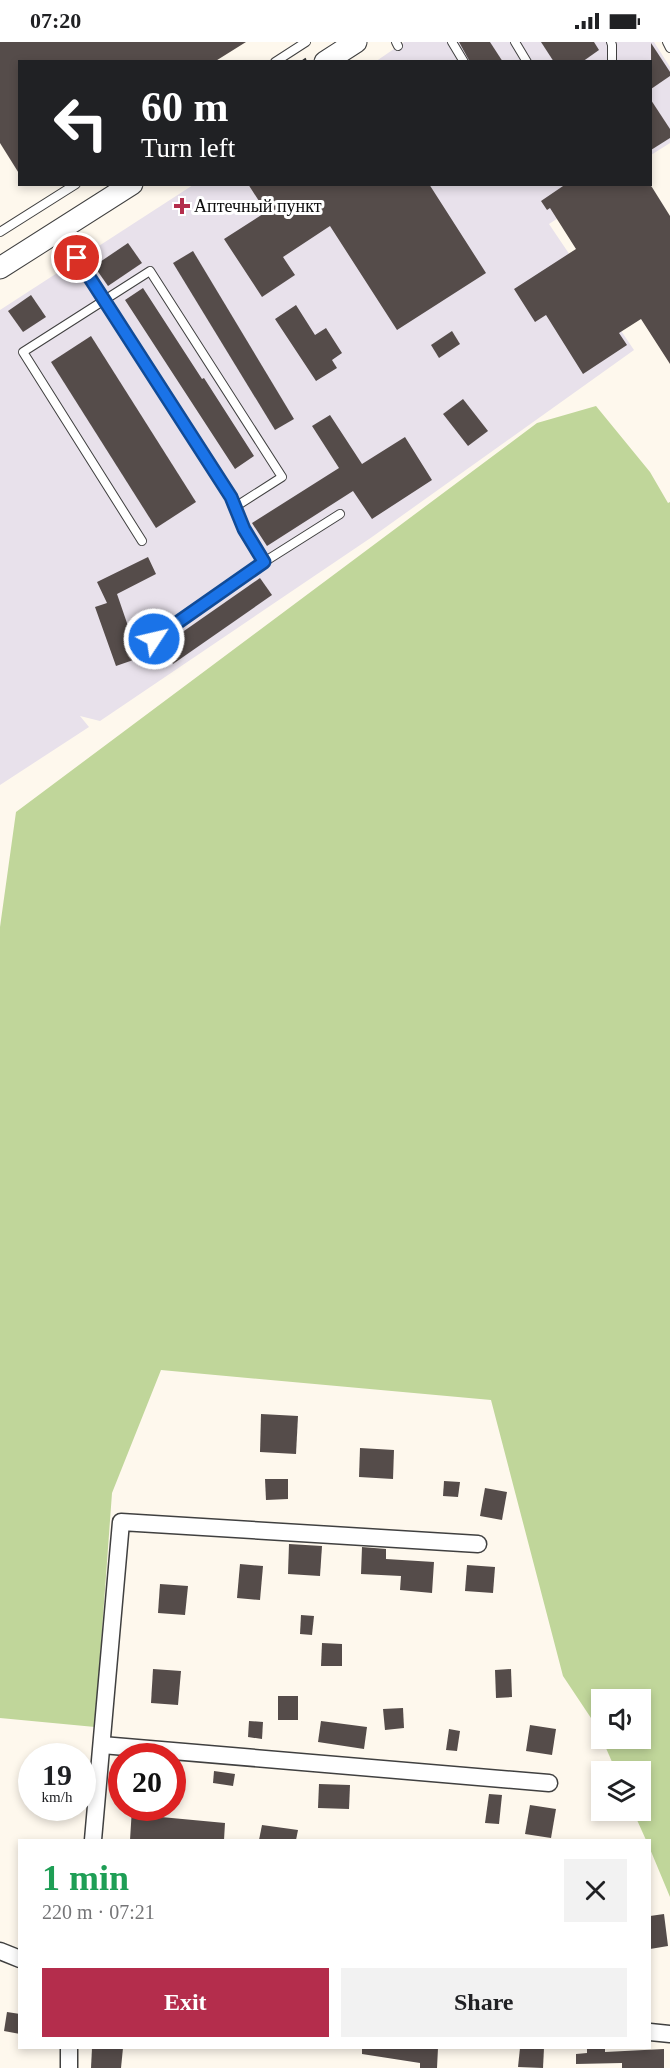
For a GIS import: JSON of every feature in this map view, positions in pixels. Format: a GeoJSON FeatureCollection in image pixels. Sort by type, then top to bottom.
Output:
{"type":"FeatureCollection","features":[{"type":"Feature","properties":{"kind":"street"},"geometry":{"type":"LineString","coordinates":[[328,60],[356,42]]}},
{"type":"Feature","properties":{"kind":"street"},"geometry":{"type":"LineString","coordinates":[[0,268],[129,186]]}},
{"type":"Feature","properties":{"kind":"street"},"geometry":{"type":"LineString","coordinates":[[93,1839],[121,1522],[478,1544]]}},
{"type":"Feature","properties":{"kind":"street"},"geometry":{"type":"LineString","coordinates":[[102,1745],[549,1783]]}},
{"type":"Feature","properties":{"kind":"street"},"geometry":{"type":"LineString","coordinates":[[0,1952],[18,1958]]}},
{"type":"Feature","properties":{"kind":"street"},"geometry":{"type":"LineString","coordinates":[[651,2032],[670,2034]]}},
{"type":"Feature","properties":{"kind":"street"},"geometry":{"type":"LineString","coordinates":[[69,2049],[69,2068]]}},
{"type":"Feature","properties":{"kind":"lane"},"geometry":{"type":"LineString","coordinates":[[278,60],[306,42]]}},
{"type":"Feature","properties":{"kind":"lane"},"geometry":{"type":"LineString","coordinates":[[452,42],[463,60]]}},
{"type":"Feature","properties":{"kind":"lane"},"geometry":{"type":"LineString","coordinates":[[515,42],[526,60]]}},
{"type":"Feature","properties":{"kind":"lane"},"geometry":{"type":"LineString","coordinates":[[611,42],[612,60]]}},
{"type":"Feature","properties":{"kind":"lane"},"geometry":{"type":"LineString","coordinates":[[667,42],[670,48]]}},
{"type":"Feature","properties":{"kind":"lane"},"geometry":{"type":"LineString","coordinates":[[0,232],[73,186]]}},
{"type":"Feature","properties":{"kind":"lane"},"geometry":{"type":"LineString","coordinates":[[60,231],[231,497],[244,529],[264,562]]}},
{"type":"Feature","properties":{"kind":"lane"},"geometry":{"type":"LineString","coordinates":[[142,541],[23,352],[150,271],[282,477],[235,507]]}},
{"type":"Feature","properties":{"kind":"lane"},"geometry":{"type":"LineString","coordinates":[[154,639],[264,562],[340,514]]}},
{"type":"Feature","properties":{"kind":"shaded area"},"geometry":{"type":"Polygon","coordinates":[[[404,42],[654,42],[670,67],[670,143],[652,154],[652,60],[378,60],[404,42]]]}},
{"type":"Feature","properties":{"kind":"shaded area"},"geometry":{"type":"Polygon","coordinates":[[[191,186],[606,186],[549,224],[634,350],[372,537],[100,721],[80,716],[89,727],[0,785],[0,310],[191,186]]]}},
{"type":"Feature","properties":{"kind":"green space"},"geometry":{"type":"Polygon","coordinates":[[[596,406],[650,472],[668,503],[670,502],[670,1897],[651,1851],[651,1839],[646,1839],[637,1821],[651,1821],[651,1761],[612,1761],[606,1749],[651,1749],[651,1689],[591,1689],[591,1718],[563,1676],[491,1400],[161,1370],[112,1493],[95,1727],[0,1718],[0,927],[16,812],[537,423],[596,406]]]}},
{"type":"Feature","properties":{"kind":"building"},"geometry":{"type":"Polygon","coordinates":[[[0,42],[246,42],[217,60],[18,60],[18,172],[0,143],[0,42]]]}},
{"type":"Feature","properties":{"kind":"building"},"geometry":{"type":"Polygon","coordinates":[[[459,42],[490,42],[502,60],[469,60],[459,42]]]}},
{"type":"Feature","properties":{"kind":"building"},"geometry":{"type":"Polygon","coordinates":[[[541,42],[594,42],[599,50],[585,60],[553,60],[541,42]]]}},
{"type":"Feature","properties":{"kind":"building"},"geometry":{"type":"Polygon","coordinates":[[[651,43],[670,72],[670,76],[652,88],[652,60],[651,43]]]}},
{"type":"Feature","properties":{"kind":"building"},"geometry":{"type":"Polygon","coordinates":[[[652,102],[670,129],[670,138],[652,149],[652,102]]]}},
{"type":"Feature","properties":{"kind":"building"},"geometry":{"type":"Polygon","coordinates":[[[249,186],[430,186],[486,273],[397,330],[330,226],[283,257],[295,275],[262,297],[224,239],[266,212],[249,186]]]}},
{"type":"Feature","properties":{"kind":"building"},"geometry":{"type":"Polygon","coordinates":[[[563,186],[651,186],[670,216],[670,364],[641,319],[619,333],[627,345],[583,374],[546,315],[535,322],[514,289],[576,249],[550,208],[547,210],[541,201],[563,186]]]}},
{"type":"Feature","properties":{"kind":"building"},"geometry":{"type":"Polygon","coordinates":[[[128,243],[142,263],[108,286],[94,266],[128,243]]]}},
{"type":"Feature","properties":{"kind":"building"},"geometry":{"type":"Polygon","coordinates":[[[193,251],[294,419],[275,430],[173,263],[193,251]]]}},
{"type":"Feature","properties":{"kind":"building"},"geometry":{"type":"Polygon","coordinates":[[[143,288],[254,456],[235,469],[125,300],[143,288]]]}},
{"type":"Feature","properties":{"kind":"building"},"geometry":{"type":"Polygon","coordinates":[[[31,295],[46,317],[23,332],[8,311],[31,295]]]}},
{"type":"Feature","properties":{"kind":"building"},"geometry":{"type":"Polygon","coordinates":[[[296,305],[315,335],[326,328],[342,353],[332,360],[337,368],[316,381],[275,319],[296,305]]]}},
{"type":"Feature","properties":{"kind":"building"},"geometry":{"type":"Polygon","coordinates":[[[452,331],[460,344],[439,358],[431,345],[452,331]]]}},
{"type":"Feature","properties":{"kind":"building"},"geometry":{"type":"Polygon","coordinates":[[[91,336],[196,502],[156,528],[51,362],[91,336]]]}},
{"type":"Feature","properties":{"kind":"building"},"geometry":{"type":"Polygon","coordinates":[[[463,399],[488,431],[468,446],[443,414],[463,399]]]}},
{"type":"Feature","properties":{"kind":"building"},"geometry":{"type":"Polygon","coordinates":[[[330,415],[362,464],[405,437],[432,480],[372,519],[353,491],[267,546],[252,523],[339,468],[312,426],[330,415]]]}},
{"type":"Feature","properties":{"kind":"building"},"geometry":{"type":"Polygon","coordinates":[[[148,557],[156,574],[117,594],[139,658],[116,666],[95,607],[107,603],[97,582],[148,557]]]}},
{"type":"Feature","properties":{"kind":"building"},"geometry":{"type":"Polygon","coordinates":[[[260,578],[272,595],[173,664],[161,647],[260,578]]]}},
{"type":"Feature","properties":{"kind":"building"},"geometry":{"type":"Polygon","coordinates":[[[261,1414],[298,1416],[296,1454],[260,1452],[261,1414]]]}},
{"type":"Feature","properties":{"kind":"building"},"geometry":{"type":"Polygon","coordinates":[[[360,1448],[394,1450],[393,1479],[359,1477],[360,1448]]]}},
{"type":"Feature","properties":{"kind":"building"},"geometry":{"type":"Polygon","coordinates":[[[265,1479],[288,1479],[288,1499],[266,1500],[265,1479]]]}},
{"type":"Feature","properties":{"kind":"building"},"geometry":{"type":"Polygon","coordinates":[[[444,1481],[460,1482],[458,1497],[443,1496],[444,1481]]]}},
{"type":"Feature","properties":{"kind":"building"},"geometry":{"type":"Polygon","coordinates":[[[485,1488],[507,1492],[502,1520],[480,1516],[485,1488]]]}},
{"type":"Feature","properties":{"kind":"building"},"geometry":{"type":"Polygon","coordinates":[[[289,1544],[322,1546],[320,1576],[288,1574],[289,1544]]]}},
{"type":"Feature","properties":{"kind":"building"},"geometry":{"type":"Polygon","coordinates":[[[362,1547],[386,1549],[386,1559],[434,1562],[432,1593],[400,1590],[401,1576],[361,1574],[362,1547]]]}},
{"type":"Feature","properties":{"kind":"building"},"geometry":{"type":"Polygon","coordinates":[[[240,1564],[263,1566],[260,1600],[237,1598],[240,1564]]]}},
{"type":"Feature","properties":{"kind":"building"},"geometry":{"type":"Polygon","coordinates":[[[467,1565],[495,1567],[493,1593],[465,1591],[467,1565]]]}},
{"type":"Feature","properties":{"kind":"building"},"geometry":{"type":"Polygon","coordinates":[[[160,1584],[188,1586],[185,1615],[158,1613],[160,1584]]]}},
{"type":"Feature","properties":{"kind":"building"},"geometry":{"type":"Polygon","coordinates":[[[301,1615],[314,1616],[312,1635],[300,1634],[301,1615]]]}},
{"type":"Feature","properties":{"kind":"building"},"geometry":{"type":"Polygon","coordinates":[[[322,1643],[342,1644],[342,1666],[321,1666],[322,1643]]]}},
{"type":"Feature","properties":{"kind":"building"},"geometry":{"type":"Polygon","coordinates":[[[153,1669],[181,1671],[178,1705],[151,1703],[153,1669]]]}},
{"type":"Feature","properties":{"kind":"building"},"geometry":{"type":"Polygon","coordinates":[[[511,1669],[512,1697],[496,1698],[495,1670],[511,1669]]]}},
{"type":"Feature","properties":{"kind":"building"},"geometry":{"type":"Polygon","coordinates":[[[278,1696],[298,1696],[298,1720],[278,1720],[278,1696]]]}},
{"type":"Feature","properties":{"kind":"building"},"geometry":{"type":"Polygon","coordinates":[[[403,1708],[404,1728],[385,1730],[383,1709],[403,1708]]]}},
{"type":"Feature","properties":{"kind":"building"},"geometry":{"type":"Polygon","coordinates":[[[249,1721],[263,1722],[262,1739],[248,1737],[249,1721]]]}},
{"type":"Feature","properties":{"kind":"building"},"geometry":{"type":"Polygon","coordinates":[[[321,1721],[367,1727],[364,1749],[318,1742],[321,1721]]]}},
{"type":"Feature","properties":{"kind":"building"},"geometry":{"type":"Polygon","coordinates":[[[530,1725],[556,1729],[552,1755],[526,1751],[530,1725]]]}},
{"type":"Feature","properties":{"kind":"building"},"geometry":{"type":"Polygon","coordinates":[[[449,1729],[460,1731],[457,1751],[446,1750],[449,1729]]]}},
{"type":"Feature","properties":{"kind":"building"},"geometry":{"type":"Polygon","coordinates":[[[214,1771],[235,1774],[233,1786],[213,1783],[214,1771]]]}},
{"type":"Feature","properties":{"kind":"building"},"geometry":{"type":"Polygon","coordinates":[[[319,1784],[350,1785],[349,1809],[318,1808],[319,1784]]]}},
{"type":"Feature","properties":{"kind":"building"},"geometry":{"type":"Polygon","coordinates":[[[489,1794],[502,1795],[499,1824],[485,1823],[489,1794]]]}},
{"type":"Feature","properties":{"kind":"building"},"geometry":{"type":"Polygon","coordinates":[[[530,1805],[556,1809],[551,1838],[525,1834],[530,1805]]]}},
{"type":"Feature","properties":{"kind":"building"},"geometry":{"type":"Polygon","coordinates":[[[186,1819],[225,1823],[224,1839],[130,1839],[131,1821],[186,1819]]]}},
{"type":"Feature","properties":{"kind":"building"},"geometry":{"type":"Polygon","coordinates":[[[262,1825],[298,1830],[296,1839],[259,1839],[262,1825]]]}},
{"type":"Feature","properties":{"kind":"building"},"geometry":{"type":"Polygon","coordinates":[[[664,1914],[668,1946],[651,1949],[651,1916],[664,1914]]]}},
{"type":"Feature","properties":{"kind":"building"},"geometry":{"type":"Polygon","coordinates":[[[7,2012],[18,2014],[18,2034],[4,2031],[7,2012]]]}},
{"type":"Feature","properties":{"kind":"building"},"geometry":{"type":"Polygon","coordinates":[[[92,2049],[123,2049],[121,2068],[91,2068],[92,2049]]]}},
{"type":"Feature","properties":{"kind":"building"},"geometry":{"type":"Polygon","coordinates":[[[362,2049],[438,2049],[437,2068],[420,2068],[420,2063],[362,2054],[362,2049]]]}},
{"type":"Feature","properties":{"kind":"building"},"geometry":{"type":"Polygon","coordinates":[[[520,2049],[544,2049],[543,2068],[518,2067],[520,2049]]]}},
{"type":"Feature","properties":{"kind":"building"},"geometry":{"type":"Polygon","coordinates":[[[587,2049],[605,2049],[605,2052],[664,2049],[664,2068],[622,2068],[622,2063],[576,2064],[576,2054],[587,2053],[587,2049]]]}},
{"type":"Feature","properties":{"kind":"place","name":"Аптечный пункт"},"geometry":{"type":"Point","coordinates":[182,206]}},
{"type":"Feature","properties":{"kind":"route"},"geometry":{"type":"LineString","coordinates":[[77,258],[231,497],[244,529],[264,562],[154,639]]}}]}
